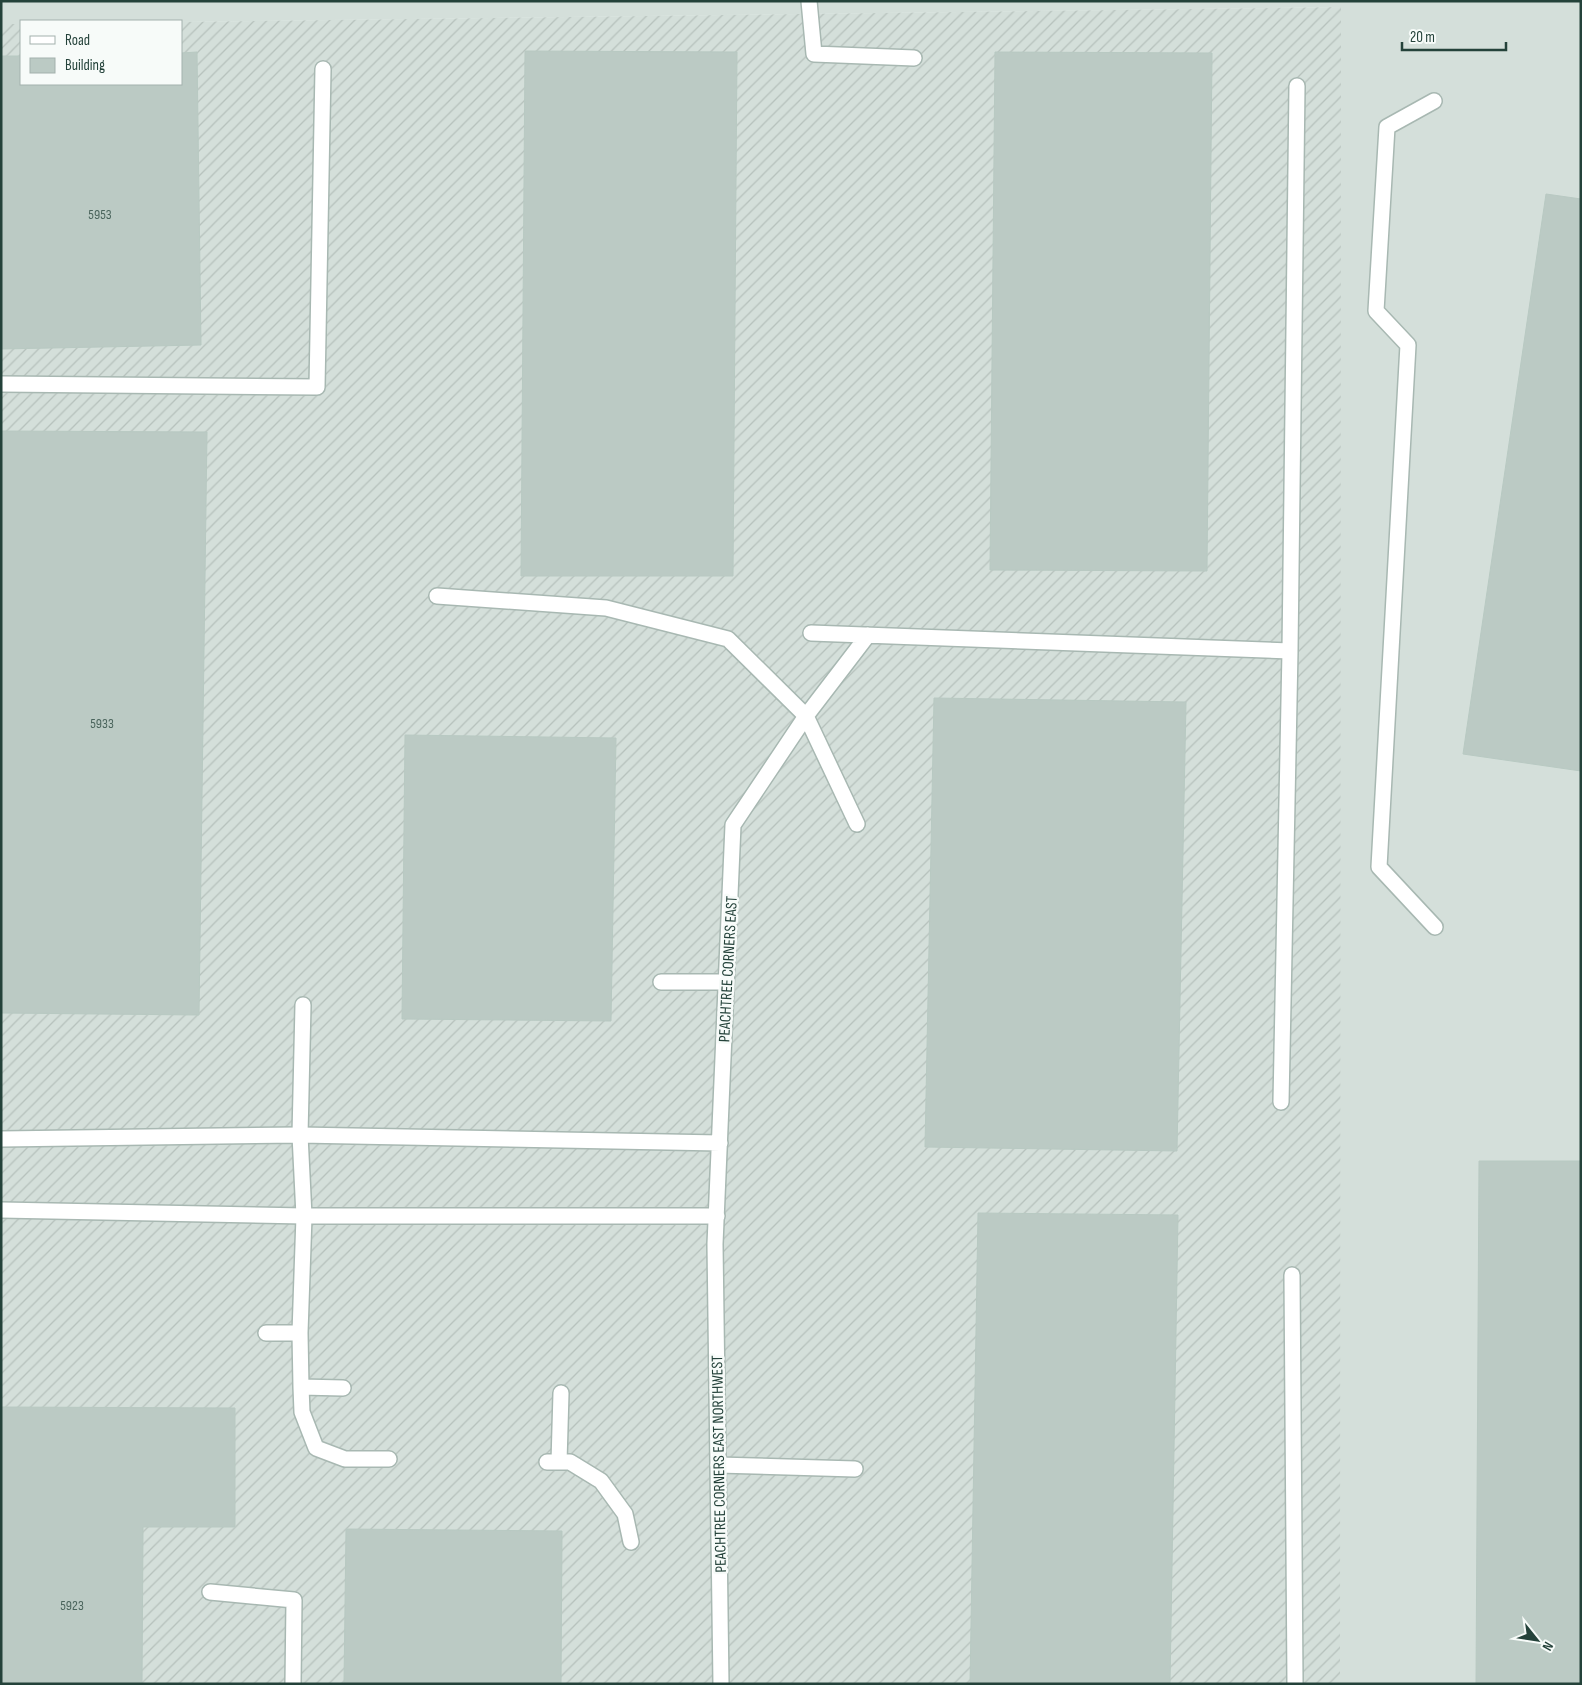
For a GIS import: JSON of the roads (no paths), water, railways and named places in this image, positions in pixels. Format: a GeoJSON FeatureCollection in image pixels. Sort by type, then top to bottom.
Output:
{"type":"FeatureCollection","features":[{"type":"Feature","properties":{"kind":"street"},"geometry":{"type":"LineString","coordinates":[[809,1],[814,54],[914,58]]}},
{"type":"Feature","properties":{"kind":"street"},"geometry":{"type":"LineString","coordinates":[[1,384],[316,386],[323,69]]}},
{"type":"Feature","properties":{"kind":"street"},"geometry":{"type":"LineString","coordinates":[[1281,1102],[1290,651],[1297,86]]}},
{"type":"Feature","properties":{"kind":"street"},"geometry":{"type":"LineString","coordinates":[[1434,101],[1387,127],[1376,311],[1408,345],[1379,867],[1435,927]]}},
{"type":"Feature","properties":{"kind":"street"},"geometry":{"type":"LineString","coordinates":[[437,596],[606,608],[728,639],[806,716],[857,824]]}},
{"type":"Feature","properties":{"kind":"street"},"geometry":{"type":"LineString","coordinates":[[811,633],[1290,651]]}},
{"type":"Feature","properties":{"kind":"street","name":"PEACHTREE CORNERS EAST"},"geometry":{"type":"LineString","coordinates":[[715,1244],[734,824],[806,716],[868,635]]}},
{"type":"Feature","properties":{"kind":"street"},"geometry":{"type":"LineString","coordinates":[[661,982],[726,982]]}},
{"type":"Feature","properties":{"kind":"street"},"geometry":{"type":"LineString","coordinates":[[303,1005],[300,1135],[304,1216],[300,1333],[302,1412],[316,1448],[345,1459],[389,1459]]}},
{"type":"Feature","properties":{"kind":"street"},"geometry":{"type":"LineString","coordinates":[[1,1139],[300,1135],[720,1143]]}},
{"type":"Feature","properties":{"kind":"street"},"geometry":{"type":"LineString","coordinates":[[1,1210],[304,1216],[716,1216]]}},
{"type":"Feature","properties":{"kind":"street","name":"PEACHTREE CORNERS EAST NORTHWEST"},"geometry":{"type":"LineString","coordinates":[[715,1244],[721,1684]]}},
{"type":"Feature","properties":{"kind":"street"},"geometry":{"type":"LineString","coordinates":[[1292,1275],[1295,1684]]}},
{"type":"Feature","properties":{"kind":"street"},"geometry":{"type":"LineString","coordinates":[[266,1334],[300,1333]]}},
{"type":"Feature","properties":{"kind":"street"},"geometry":{"type":"LineString","coordinates":[[302,1387],[343,1388]]}},
{"type":"Feature","properties":{"kind":"street"},"geometry":{"type":"LineString","coordinates":[[561,1393],[553,1462],[570,1462],[601,1481],[625,1514],[631,1542]]}},
{"type":"Feature","properties":{"kind":"street"},"geometry":{"type":"LineString","coordinates":[[718,1465],[855,1469]]}},
{"type":"Feature","properties":{"kind":"street"},"geometry":{"type":"LineString","coordinates":[[210,1592],[294,1600],[293,1684]]}}]}
